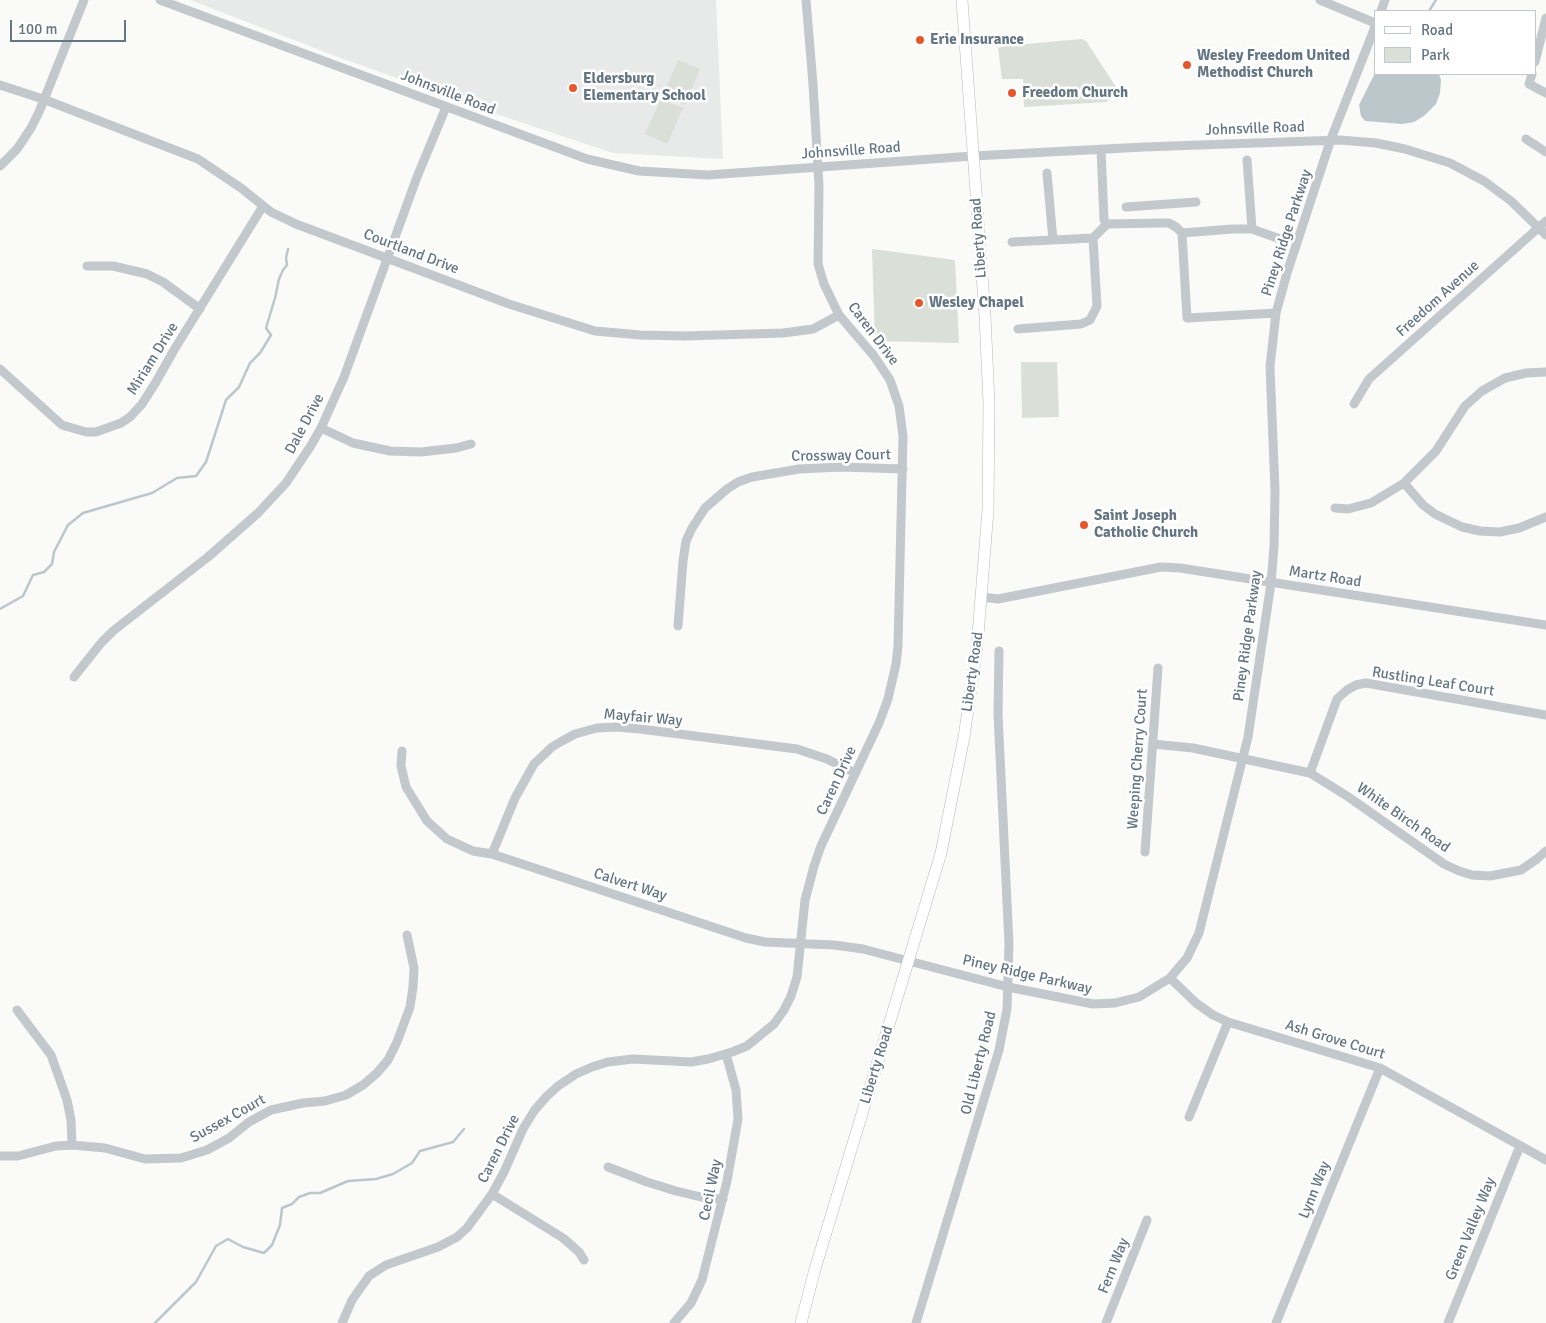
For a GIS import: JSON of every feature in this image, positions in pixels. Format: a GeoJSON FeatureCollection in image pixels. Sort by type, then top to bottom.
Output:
{"type":"FeatureCollection","features":[{"type":"Feature","properties":{"kind":"main road","name":"Liberty Road"},"geometry":{"type":"LineString","coordinates":[[801,1323],[815,1269],[939,861],[952,804],[971,691],[982,597],[989,484],[989,403],[985,316],[962,0]]}},
{"type":"Feature","properties":{"kind":"street"},"geometry":{"type":"LineString","coordinates":[[0,166],[17,150],[39,112],[84,0]]}},
{"type":"Feature","properties":{"kind":"street","name":"Johnsville Road"},"geometry":{"type":"LineString","coordinates":[[160,0],[586,159],[639,171],[708,175],[973,156],[1331,139],[1376,143],[1405,149],[1450,163],[1484,181],[1543,224],[1546,234]]}},
{"type":"Feature","properties":{"kind":"street","name":"Caren Drive"},"geometry":{"type":"LineString","coordinates":[[342,1323],[352,1300],[369,1276],[386,1265],[438,1247],[457,1237],[467,1228],[492,1194],[523,1129],[534,1111],[558,1086],[576,1074],[592,1067],[621,1060],[691,1062],[726,1054],[747,1046],[774,1024],[791,996],[797,977],[805,900],[814,866],[821,846],[879,723],[888,699],[896,664],[903,469],[903,436],[895,391],[883,367],[839,315],[824,284],[818,264],[818,168],[806,0]]}},
{"type":"Feature","properties":{"kind":"street"},"geometry":{"type":"LineString","coordinates":[[1320,0],[1374,22]]}},
{"type":"Feature","properties":{"kind":"street"},"geometry":{"type":"LineString","coordinates":[[1536,58],[1546,18]]}},
{"type":"Feature","properties":{"kind":"street","name":"Piney Ridge Parkway"},"geometry":{"type":"LineString","coordinates":[[910,960],[1008,987],[1082,1003],[1105,1004],[1139,996],[1170,978],[1186,958],[1199,933],[1248,737],[1270,583],[1274,547],[1275,491],[1270,366],[1276,313],[1287,273],[1331,139],[1374,30]]}},
{"type":"Feature","properties":{"kind":"street"},"geometry":{"type":"LineString","coordinates":[[1532,75],[1529,84],[1546,93]]}},
{"type":"Feature","properties":{"kind":"street","name":"Courtland Drive"},"geometry":{"type":"LineString","coordinates":[[0,85],[198,159],[227,177],[271,212],[290,222],[509,304],[595,331],[685,336],[783,333],[813,329],[839,315]]}},
{"type":"Feature","properties":{"kind":"street","name":"Dale Drive"},"geometry":{"type":"LineString","coordinates":[[74,678],[113,631],[208,557],[258,513],[286,483],[310,447],[321,428],[344,377],[417,178],[446,106]]}},
{"type":"Feature","properties":{"kind":"street"},"geometry":{"type":"LineString","coordinates":[[1526,139],[1546,152]]}},
{"type":"Feature","properties":{"kind":"street"},"geometry":{"type":"LineString","coordinates":[[1101,149],[1104,220],[1107,224]]}},
{"type":"Feature","properties":{"kind":"street"},"geometry":{"type":"LineString","coordinates":[[1247,160],[1252,229]]}},
{"type":"Feature","properties":{"kind":"street"},"geometry":{"type":"LineString","coordinates":[[1047,173],[1053,240]]}},
{"type":"Feature","properties":{"kind":"street"},"geometry":{"type":"LineString","coordinates":[[1126,207],[1196,202]]}},
{"type":"Feature","properties":{"kind":"street"},"geometry":{"type":"LineString","coordinates":[[1157,205],[1158,223]]}},
{"type":"Feature","properties":{"kind":"street","name":"Miriam Drive"},"geometry":{"type":"LineString","coordinates":[[0,369],[62,424],[86,432],[96,432],[121,423],[130,417],[142,404],[263,206]]}},
{"type":"Feature","properties":{"kind":"street"},"geometry":{"type":"LineString","coordinates":[[1012,242],[1093,238],[1107,224],[1169,223],[1182,233],[1187,318],[1276,313]]}},
{"type":"Feature","properties":{"kind":"street","name":"Freedom Avenue"},"geometry":{"type":"LineString","coordinates":[[1354,404],[1369,379],[1543,224]]}},
{"type":"Feature","properties":{"kind":"street"},"geometry":{"type":"LineString","coordinates":[[1182,233],[1252,229],[1280,238]]}},
{"type":"Feature","properties":{"kind":"street"},"geometry":{"type":"LineString","coordinates":[[1018,329],[1081,324],[1090,320],[1097,306],[1093,238]]}},
{"type":"Feature","properties":{"kind":"street"},"geometry":{"type":"LineString","coordinates":[[87,266],[114,266],[147,274],[163,282],[200,309]]}},
{"type":"Feature","properties":{"kind":"street"},"geometry":{"type":"LineString","coordinates":[[1335,508],[1348,509],[1371,503],[1404,483],[1436,450],[1465,406],[1482,391],[1505,378],[1526,373],[1546,372]]}},
{"type":"Feature","properties":{"kind":"street"},"geometry":{"type":"LineString","coordinates":[[321,428],[353,443],[390,451],[422,452],[471,444]]}},
{"type":"Feature","properties":{"kind":"street","name":"Crossway Court"},"geometry":{"type":"LineString","coordinates":[[678,626],[686,540],[705,508],[726,489],[752,477],[799,468],[903,469]]}},
{"type":"Feature","properties":{"kind":"street"},"geometry":{"type":"LineString","coordinates":[[1404,483],[1423,505],[1434,514],[1453,524],[1467,528],[1500,532],[1520,528],[1546,517]]}},
{"type":"Feature","properties":{"kind":"street","name":"Martz Road"},"geometry":{"type":"LineString","coordinates":[[982,597],[998,598],[1161,567],[1180,568],[1546,625]]}},
{"type":"Feature","properties":{"kind":"street","name":"Old Liberty Road"},"geometry":{"type":"LineString","coordinates":[[916,1323],[999,1050],[1005,1022],[1009,944],[998,698],[999,651]]}},
{"type":"Feature","properties":{"kind":"street","name":"Weeping Cherry Court"},"geometry":{"type":"LineString","coordinates":[[1145,852],[1158,668]]}},
{"type":"Feature","properties":{"kind":"street","name":"Rustling Leaf Court"},"geometry":{"type":"LineString","coordinates":[[1310,773],[1338,699],[1356,685],[1366,683],[1546,715]]}},
{"type":"Feature","properties":{"kind":"street","name":"Mayfair Way"},"geometry":{"type":"LineString","coordinates":[[492,854],[516,798],[534,764],[552,747],[562,741],[575,734],[597,728],[640,729],[797,749],[827,759],[855,773]]}},
{"type":"Feature","properties":{"kind":"street","name":"White Birch Road"},"geometry":{"type":"LineString","coordinates":[[1153,744],[1193,748],[1310,773],[1347,796],[1444,864],[1472,875],[1490,876],[1521,870],[1546,851]]}},
{"type":"Feature","properties":{"kind":"street","name":"Calvert Way"},"geometry":{"type":"LineString","coordinates":[[402,751],[400,766],[406,787],[427,822],[438,833],[473,851],[492,854],[746,938],[765,942],[849,946],[910,960]]}},
{"type":"Feature","properties":{"kind":"street","name":"Sussex Court"},"geometry":{"type":"LineString","coordinates":[[0,1156],[18,1156],[56,1146],[72,1145],[105,1148],[145,1159],[181,1158],[207,1150],[271,1110],[296,1104],[325,1101],[346,1095],[363,1085],[377,1073],[388,1060],[397,1042],[410,1007],[413,987],[414,968],[407,935]]}},
{"type":"Feature","properties":{"kind":"street","name":"Ash Grove Court"},"geometry":{"type":"LineString","coordinates":[[1170,978],[1196,1003],[1213,1016],[1380,1068],[1546,1160]]}},
{"type":"Feature","properties":{"kind":"street"},"geometry":{"type":"LineString","coordinates":[[17,1010],[51,1055],[67,1100],[71,1120],[72,1145]]}},
{"type":"Feature","properties":{"kind":"street"},"geometry":{"type":"LineString","coordinates":[[1189,1117],[1228,1022]]}},
{"type":"Feature","properties":{"kind":"street","name":"Cecil Way"},"geometry":{"type":"LineString","coordinates":[[674,1323],[691,1303],[702,1280],[723,1199],[738,1119],[736,1090],[726,1054]]}},
{"type":"Feature","properties":{"kind":"street","name":"Lynn Way"},"geometry":{"type":"LineString","coordinates":[[1276,1323],[1380,1068]]}},
{"type":"Feature","properties":{"kind":"street","name":"Green Valley Way"},"geometry":{"type":"LineString","coordinates":[[1448,1323],[1520,1146]]}},
{"type":"Feature","properties":{"kind":"street"},"geometry":{"type":"LineString","coordinates":[[608,1167],[676,1192],[705,1198],[723,1199]]}},
{"type":"Feature","properties":{"kind":"street"},"geometry":{"type":"LineString","coordinates":[[492,1194],[563,1238],[584,1260]]}},
{"type":"Feature","properties":{"kind":"street","name":"Fern Way"},"geometry":{"type":"LineString","coordinates":[[1106,1323],[1147,1220]]}},
{"type":"Feature","properties":{"kind":"shaded area","name":"Eldersburg Elementary School"},"geometry":{"type":"Polygon","coordinates":[[[190,0],[716,0],[723,159],[613,153],[338,57],[190,0]]]}},
{"type":"Feature","properties":{"kind":"shaded area"},"geometry":{"type":"Polygon","coordinates":[[[1374,75],[1439,75],[1440,93],[1436,104],[1424,116],[1414,122],[1402,124],[1365,121],[1361,116],[1359,105],[1374,75]]]}},
{"type":"Feature","properties":{"kind":"green space"},"geometry":{"type":"Polygon","coordinates":[[[1082,39],[1086,41],[1120,93],[1106,102],[1024,107],[1023,79],[1002,79],[998,48],[1082,39]]]}},
{"type":"Feature","properties":{"kind":"green space"},"geometry":{"type":"Polygon","coordinates":[[[678,60],[700,69],[685,105],[663,95],[678,60]]]}},
{"type":"Feature","properties":{"kind":"green space"},"geometry":{"type":"Polygon","coordinates":[[[661,99],[683,108],[667,144],[645,134],[661,99]]]}},
{"type":"Feature","properties":{"kind":"green space"},"geometry":{"type":"Polygon","coordinates":[[[872,249],[955,260],[959,343],[875,341],[872,249]]]}},
{"type":"Feature","properties":{"kind":"green space"},"geometry":{"type":"Polygon","coordinates":[[[1021,362],[1057,362],[1059,417],[1022,418],[1021,362]]]}},
{"type":"Feature","properties":{"kind":"waterway"},"geometry":{"type":"LineString","coordinates":[[1430,10],[1436,0]]}},
{"type":"Feature","properties":{"kind":"waterway"},"geometry":{"type":"LineString","coordinates":[[0,609],[23,596],[33,575],[44,572],[52,564],[54,552],[68,525],[83,513],[152,493],[177,478],[196,476],[206,462],[226,400],[239,387],[250,363],[260,353],[271,335],[266,328],[279,279],[287,265],[288,249]]}},
{"type":"Feature","properties":{"kind":"waterway"},"geometry":{"type":"LineString","coordinates":[[155,1323],[196,1282],[216,1246],[228,1239],[243,1247],[264,1253],[272,1245],[280,1225],[282,1208],[292,1204],[299,1197],[310,1193],[320,1193],[348,1181],[376,1179],[393,1174],[412,1163],[420,1151],[453,1142],[464,1129]]}},
{"type":"Feature","properties":{"kind":"place","name":"Erie Insurance"},"geometry":{"type":"Point","coordinates":[920,40]}},
{"type":"Feature","properties":{"kind":"place","name":"Wesley Freedom United Methodist Church"},"geometry":{"type":"Point","coordinates":[1187,65]}},
{"type":"Feature","properties":{"kind":"place","name":"Eldersburg Elementary School"},"geometry":{"type":"Point","coordinates":[573,88]}},
{"type":"Feature","properties":{"kind":"place","name":"Freedom Church"},"geometry":{"type":"Point","coordinates":[1012,93]}},
{"type":"Feature","properties":{"kind":"place","name":"Wesley Chapel"},"geometry":{"type":"Point","coordinates":[919,303]}},
{"type":"Feature","properties":{"kind":"place","name":"Saint Joseph Catholic Church"},"geometry":{"type":"Point","coordinates":[1084,525]}}]}
